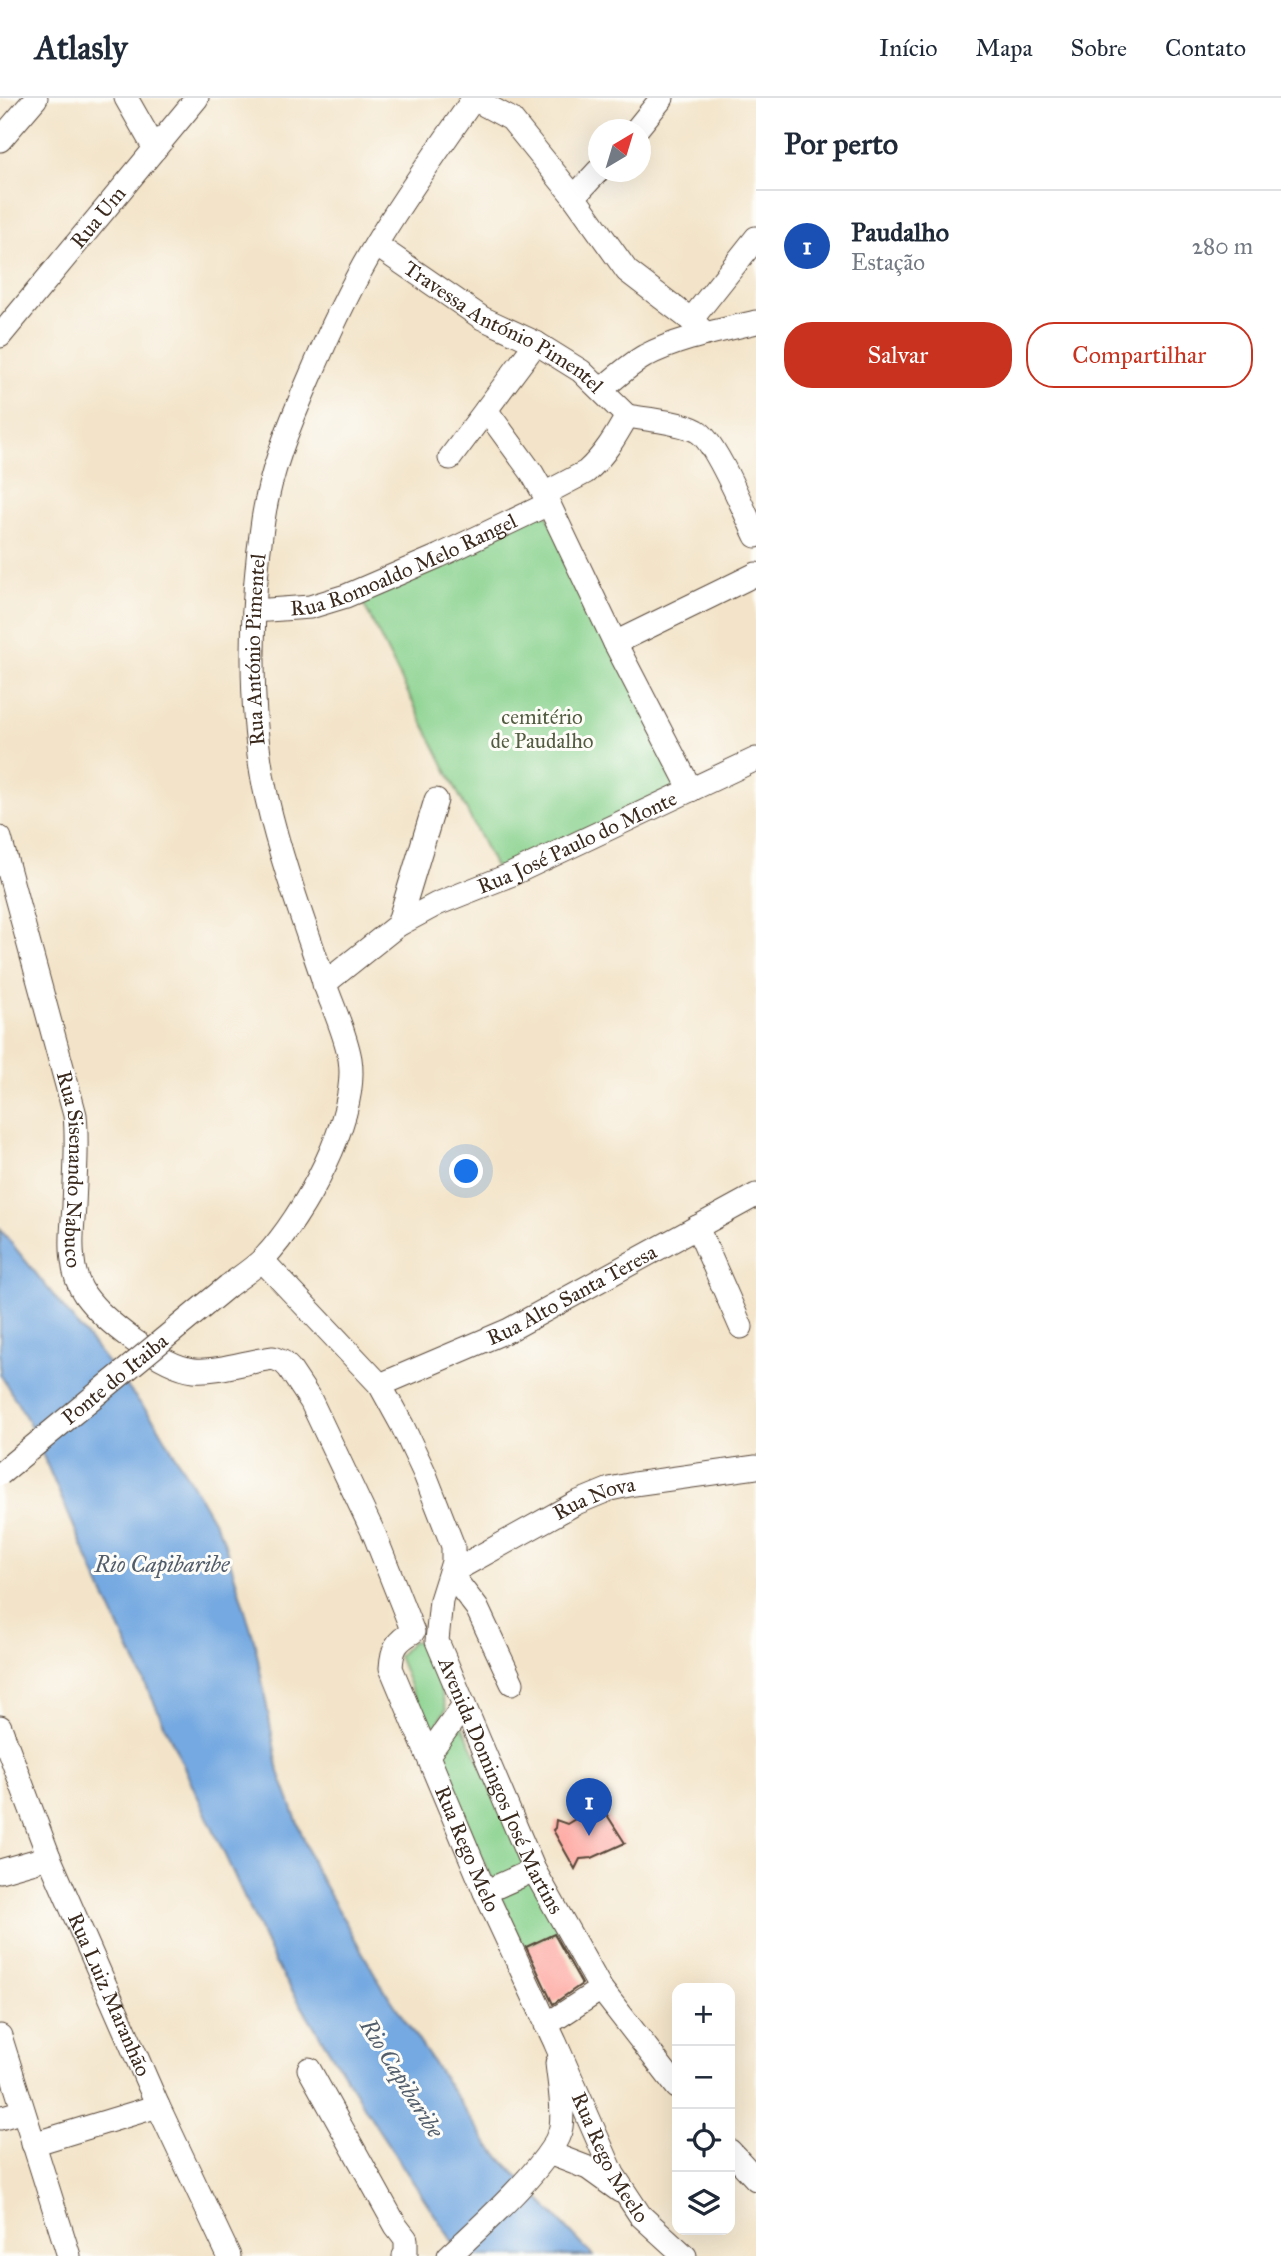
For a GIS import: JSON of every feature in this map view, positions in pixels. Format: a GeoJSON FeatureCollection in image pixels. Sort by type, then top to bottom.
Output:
{"type":"FeatureCollection","features":[{"type":"Feature","properties":{"kind":"street"},"geometry":{"type":"LineString","coordinates":[[0,140],[36,98]]}},
{"type":"Feature","properties":{"kind":"street"},"geometry":{"type":"LineString","coordinates":[[126,98],[155,149]]}},
{"type":"Feature","properties":{"kind":"street","name":"Rua Um"},"geometry":{"type":"LineString","coordinates":[[0,337],[197,98]]}},
{"type":"Feature","properties":{"kind":"street"},"geometry":{"type":"LineString","coordinates":[[473,98],[511,118],[574,197],[627,271],[699,327]]}},
{"type":"Feature","properties":{"kind":"street","name":"Rua António Pimentel"},"geometry":{"type":"LineString","coordinates":[[228,1286],[262,1260],[292,1224],[325,1164],[344,1116],[351,1075],[350,1060],[337,1016],[295,895],[266,796],[256,728],[254,679],[254,611],[263,518],[277,458],[300,399],[340,312],[376,245],[473,98]]}},
{"type":"Feature","properties":{"kind":"street"},"geometry":{"type":"LineString","coordinates":[[645,119],[662,98]]}},
{"type":"Feature","properties":{"kind":"street"},"geometry":{"type":"LineString","coordinates":[[574,197],[588,182]]}},
{"type":"Feature","properties":{"kind":"street"},"geometry":{"type":"LineString","coordinates":[[699,327],[756,238]]}},
{"type":"Feature","properties":{"kind":"street","name":"Travessa António Pimentel"},"geometry":{"type":"LineString","coordinates":[[376,245],[482,318],[536,343],[581,372],[627,416]]}},
{"type":"Feature","properties":{"kind":"street"},"geometry":{"type":"LineString","coordinates":[[601,390],[647,355],[699,327],[756,322]]}},
{"type":"Feature","properties":{"kind":"street"},"geometry":{"type":"LineString","coordinates":[[450,458],[536,343]]}},
{"type":"Feature","properties":{"kind":"street"},"geometry":{"type":"LineString","coordinates":[[486,410],[532,473],[691,790]]}},
{"type":"Feature","properties":{"kind":"street"},"geometry":{"type":"LineString","coordinates":[[627,416],[687,427],[702,434],[710,443],[756,536]]}},
{"type":"Feature","properties":{"kind":"street","name":"Rua Romoaldo Melo Rangel"},"geometry":{"type":"LineString","coordinates":[[254,611],[310,607],[346,596],[439,556],[546,499],[592,467],[614,440],[627,416]]}},
{"type":"Feature","properties":{"kind":"street"},"geometry":{"type":"LineString","coordinates":[[615,643],[756,573]]}},
{"type":"Feature","properties":{"kind":"street","name":"Rua José Paulo do Monte"},"geometry":{"type":"LineString","coordinates":[[324,984],[398,926],[438,904],[510,875],[756,759]]}},
{"type":"Feature","properties":{"kind":"street"},"geometry":{"type":"LineString","coordinates":[[398,926],[436,800]]}},
{"type":"Feature","properties":{"kind":"street","name":"Rua Sisenando Nabuco"},"geometry":{"type":"LineString","coordinates":[[2,850],[75,1115],[77,1134],[72,1239],[73,1261],[83,1293],[97,1310],[120,1329],[176,1366],[194,1370],[273,1358],[289,1368],[311,1401],[375,1536],[413,1632]]}},
{"type":"Feature","properties":{"kind":"street","name":"Rua Alto Santa Teresa"},"geometry":{"type":"LineString","coordinates":[[380,1385],[509,1330],[756,1195]]}},
{"type":"Feature","properties":{"kind":"street"},"geometry":{"type":"LineString","coordinates":[[697,1227],[741,1327]]}},
{"type":"Feature","properties":{"kind":"street","name":"Avenida Domingos José Martins"},"geometry":{"type":"LineString","coordinates":[[262,1260],[380,1385],[424,1472],[450,1535],[454,1554],[441,1600],[437,1642],[534,1870],[601,1989],[672,2081]]}},
{"type":"Feature","properties":{"kind":"street","name":"Ponte do Itaiba"},"geometry":{"type":"LineString","coordinates":[[0,1474],[228,1286]]}},
{"type":"Feature","properties":{"kind":"street","name":"Rua Nova"},"geometry":{"type":"LineString","coordinates":[[450,1573],[576,1503],[610,1489],[756,1467]]}},
{"type":"Feature","properties":{"kind":"street"},"geometry":{"type":"LineString","coordinates":[[450,1573],[477,1608],[512,1683]]}},
{"type":"Feature","properties":{"kind":"street"},"geometry":{"type":"LineString","coordinates":[[413,1632],[431,1636],[437,1642]]}},
{"type":"Feature","properties":{"kind":"street","name":"Rua Rego Melo"},"geometry":{"type":"LineString","coordinates":[[413,1632],[398,1641],[392,1652],[392,1671],[485,1892],[551,2034]]}},
{"type":"Feature","properties":{"kind":"street"},"geometry":{"type":"LineString","coordinates":[[428,1755],[464,1705]]}},
{"type":"Feature","properties":{"kind":"street","name":"Rua Luiz Maranhão"},"geometry":{"type":"LineString","coordinates":[[0,1727],[49,1857],[158,2106],[229,2256]]}},
{"type":"Feature","properties":{"kind":"street"},"geometry":{"type":"LineString","coordinates":[[0,1871],[49,1857]]}},
{"type":"Feature","properties":{"kind":"street"},"geometry":{"type":"LineString","coordinates":[[485,1892],[534,1870]]}},
{"type":"Feature","properties":{"kind":"street"},"geometry":{"type":"LineString","coordinates":[[453,2253],[544,2161],[561,2129],[551,2034],[601,1989]]}},
{"type":"Feature","properties":{"kind":"street","name":"Rua Rego Meelo"},"geometry":{"type":"LineString","coordinates":[[551,2034],[613,2174],[628,2198],[656,2231],[685,2256]]}},
{"type":"Feature","properties":{"kind":"street"},"geometry":{"type":"LineString","coordinates":[[0,2036],[69,2256]]}},
{"type":"Feature","properties":{"kind":"street"},"geometry":{"type":"LineString","coordinates":[[309,2069],[396,2227],[406,2239],[407,2253],[404,2256]]}},
{"type":"Feature","properties":{"kind":"street"},"geometry":{"type":"LineString","coordinates":[[33,2144],[158,2106]]}},
{"type":"Feature","properties":{"kind":"street"},"geometry":{"type":"LineString","coordinates":[[0,2118],[23,2111]]}},
{"type":"Feature","properties":{"kind":"street"},"geometry":{"type":"LineString","coordinates":[[735,2156],[756,2179]]}},
{"type":"Feature","properties":{"kind":"street"},"geometry":{"type":"LineString","coordinates":[[544,2161],[588,2168],[628,2198]]}},
{"type":"Feature","properties":{"kind":"green space","name":"cemitério de Paudalho"},"geometry":{"type":"Polygon","coordinates":[[[544,509],[689,790],[501,879],[358,593],[544,509]]]}},
{"type":"Feature","properties":{"kind":"green space"},"geometry":{"type":"Polygon","coordinates":[[[412,1641],[422,1642],[428,1648],[446,1709],[430,1736],[398,1656],[412,1641]]]}},
{"type":"Feature","properties":{"kind":"green space"},"geometry":{"type":"Polygon","coordinates":[[[461,1723],[559,1932],[524,1948],[436,1758],[461,1723]]]}},
{"type":"Feature","properties":{"kind":"water","name":"Rio Capibaribe"},"geometry":{"type":"Polygon","coordinates":[[[0,1229],[157,1424],[223,1538],[255,1643],[279,1772],[314,1867],[380,1983],[489,2146],[593,2256],[462,2256],[378,2129],[275,1963],[99,1584],[27,1419],[0,1374],[0,1229]]]}},
{"type":"Feature","properties":{"kind":"building"},"geometry":{"type":"Polygon","coordinates":[[[600,1804],[625,1843],[592,1858],[580,1859],[575,1869],[553,1830],[556,1820],[567,1824],[600,1804]]]}},
{"type":"Feature","properties":{"kind":"building"},"geometry":{"type":"Polygon","coordinates":[[[554,1934],[582,1984],[553,2004],[526,1947],[554,1934]]]}},
{"type":"Feature","properties":{"kind":"place","name":"Paudalho"},"geometry":{"type":"Point","coordinates":[589,1836]}}]}
